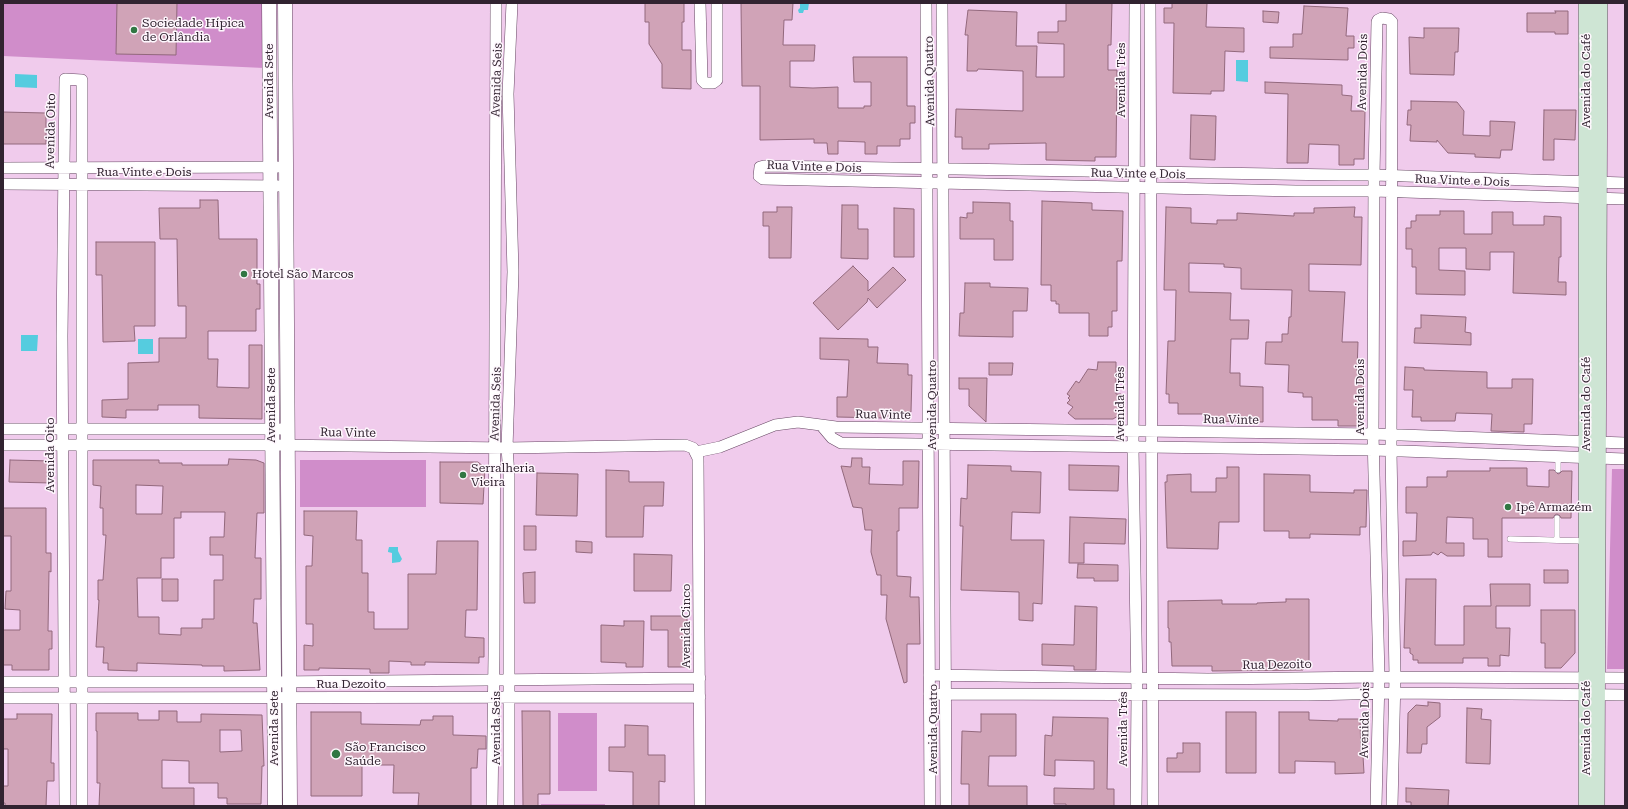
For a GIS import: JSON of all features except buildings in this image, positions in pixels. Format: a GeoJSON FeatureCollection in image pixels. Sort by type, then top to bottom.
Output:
{"type":"FeatureCollection","features":[{"type":"Feature","properties":{"kind":"main road","name":"Avenida do Café"},"geometry":{"type":"LineString","coordinates":[[1586,3],[1592,183],[1592,695],[1598,806]]}},
{"type":"Feature","properties":{"kind":"main road","name":"Avenida do Café"},"geometry":{"type":"LineString","coordinates":[[1592,183],[1600,3]]}},
{"type":"Feature","properties":{"kind":"main road","name":"Avenida do Café"},"geometry":{"type":"LineString","coordinates":[[1592,459],[1586,541],[1592,679]]}},
{"type":"Feature","properties":{"kind":"main road","name":"Avenida do Café"},"geometry":{"type":"LineString","coordinates":[[1586,806],[1592,695]]}},
{"type":"Feature","properties":{"kind":"street","name":"Avenida Sete"},"geometry":{"type":"LineString","coordinates":[[269,3],[275,806]]}},
{"type":"Feature","properties":{"kind":"street","name":"Avenida Sete"},"geometry":{"type":"LineString","coordinates":[[285,3],[290,806]]}},
{"type":"Feature","properties":{"kind":"street","name":"Avenida Seis"},"geometry":{"type":"LineString","coordinates":[[492,806],[494,696],[496,3]]}},
{"type":"Feature","properties":{"kind":"street","name":"Avenida Seis"},"geometry":{"type":"LineString","coordinates":[[509,806],[508,448],[513,272],[508,94],[512,3]]}},
{"type":"Feature","properties":{"kind":"street"},"geometry":{"type":"LineString","coordinates":[[700,3],[702,80],[705,83],[713,83],[717,80],[717,3]]}},
{"type":"Feature","properties":{"kind":"street","name":"Avenida Quatro"},"geometry":{"type":"LineString","coordinates":[[926,3],[930,806]]}},
{"type":"Feature","properties":{"kind":"street","name":"Avenida Quatro"},"geometry":{"type":"LineString","coordinates":[[942,3],[946,806]]}},
{"type":"Feature","properties":{"kind":"street","name":"Avenida Três"},"geometry":{"type":"LineString","coordinates":[[1135,3],[1133,448],[1137,695],[1136,806]]}},
{"type":"Feature","properties":{"kind":"street"},"geometry":{"type":"LineString","coordinates":[[1150,3],[1152,188],[1152,695],[1154,806]]}},
{"type":"Feature","properties":{"kind":"street","name":"Avenida Dois"},"geometry":{"type":"LineString","coordinates":[[1376,806],[1379,677],[1374,450],[1372,434],[1377,22],[1382,18],[1389,19],[1392,22],[1390,451],[1395,677],[1392,806]]}},
{"type":"Feature","properties":{"kind":"street","name":"Avenida Oito"},"geometry":{"type":"LineString","coordinates":[[65,806],[63,445],[63,185],[65,79],[82,80],[80,445],[82,806]]}},
{"type":"Feature","properties":{"kind":"street","name":"Rua Vinte e Dois"},"geometry":{"type":"LineString","coordinates":[[1625,183],[1374,174],[1331,175],[764,166],[760,167],[759,176],[763,179],[1152,188],[1374,191],[1625,199]]}},
{"type":"Feature","properties":{"kind":"street","name":"Rua Vinte e Dois"},"geometry":{"type":"LineString","coordinates":[[3,168],[286,167]]}},
{"type":"Feature","properties":{"kind":"street","name":"Rua Vinte e Dois"},"geometry":{"type":"LineString","coordinates":[[3,184],[286,186]]}},
{"type":"Feature","properties":{"kind":"street","name":"Rua Vinte"},"geometry":{"type":"LineString","coordinates":[[3,445],[272,445],[508,448],[685,445],[695,450],[720,447],[775,426],[798,422],[836,427],[1372,434],[1625,443]]}},
{"type":"Feature","properties":{"kind":"street"},"geometry":{"type":"LineString","coordinates":[[821,425],[832,438],[841,443],[1374,450],[1558,458],[1625,459]]}},
{"type":"Feature","properties":{"kind":"street"},"geometry":{"type":"LineString","coordinates":[[3,429],[288,429]]}},
{"type":"Feature","properties":{"kind":"street","name":"Avenida Cinco"},"geometry":{"type":"LineString","coordinates":[[695,450],[698,458],[700,806]]}},
{"type":"Feature","properties":{"kind":"street","name":"Rua Dezoito"},"geometry":{"type":"LineString","coordinates":[[929,675],[1136,678],[1625,678]]}},
{"type":"Feature","properties":{"kind":"street","name":"Rua Dezoito"},"geometry":{"type":"LineString","coordinates":[[3,682],[274,682],[700,678]]}},
{"type":"Feature","properties":{"kind":"street"},"geometry":{"type":"LineString","coordinates":[[929,694],[1308,695],[1394,693],[1625,695]]}},
{"type":"Feature","properties":{"kind":"street","name":"Rua Dezoito"},"geometry":{"type":"LineString","coordinates":[[3,698],[494,696],[700,697]]}},
{"type":"Feature","properties":{"kind":"lane"},"geometry":{"type":"LineString","coordinates":[[1558,458],[1558,470]]}},
{"type":"Feature","properties":{"kind":"lane"},"geometry":{"type":"LineString","coordinates":[[1557,518],[1557,540]]}},
{"type":"Feature","properties":{"kind":"lane"},"geometry":{"type":"LineString","coordinates":[[1510,539],[1586,541]]}},
{"type":"Feature","properties":{"kind":"shaded area","name":"Sociedade Hípica de Orlândia"},"geometry":{"type":"Polygon","coordinates":[[[3,3],[264,3],[264,68],[3,56],[3,3]]]}},
{"type":"Feature","properties":{"kind":"shaded area"},"geometry":{"type":"Polygon","coordinates":[[[300,460],[426,460],[426,507],[300,507],[300,460]]]}},
{"type":"Feature","properties":{"kind":"shaded area"},"geometry":{"type":"Polygon","coordinates":[[[1612,469],[1625,469],[1625,669],[1607,669],[1612,469]]]}},
{"type":"Feature","properties":{"kind":"shaded area"},"geometry":{"type":"Polygon","coordinates":[[[558,713],[597,713],[597,791],[558,791],[558,713]]]}},
{"type":"Feature","properties":{"kind":"shaded area"},"geometry":{"type":"Polygon","coordinates":[[[541,804],[605,804],[605,806],[541,806],[541,804]]]}},
{"type":"Feature","properties":{"kind":"water"},"geometry":{"type":"Polygon","coordinates":[[[797,3],[809,3],[808,10],[804,10],[803,13],[799,13],[798,10],[800,8],[800,4],[797,3]]]}},
{"type":"Feature","properties":{"kind":"water"},"geometry":{"type":"Polygon","coordinates":[[[1236,60],[1248,60],[1248,82],[1236,81],[1236,60]]]}},
{"type":"Feature","properties":{"kind":"water"},"geometry":{"type":"Polygon","coordinates":[[[15,74],[37,75],[37,88],[15,87],[15,74]]]}},
{"type":"Feature","properties":{"kind":"water"},"geometry":{"type":"Polygon","coordinates":[[[21,335],[38,335],[37,351],[21,351],[21,335]]]}},
{"type":"Feature","properties":{"kind":"water"},"geometry":{"type":"Polygon","coordinates":[[[138,339],[153,339],[153,354],[138,354],[138,339]]]}},
{"type":"Feature","properties":{"kind":"water"},"geometry":{"type":"Polygon","coordinates":[[[389,547],[398,547],[398,551],[402,559],[400,562],[392,563],[392,553],[388,552],[389,547]]]}},
{"type":"Feature","properties":{"kind":"place","name":"Sociedade Hípica de Orlândia"},"geometry":{"type":"Point","coordinates":[134,30]}},
{"type":"Feature","properties":{"kind":"place","name":"Hotel São Marcos"},"geometry":{"type":"Point","coordinates":[244,274]}},
{"type":"Feature","properties":{"kind":"place","name":"Serralheria Vieira"},"geometry":{"type":"Point","coordinates":[463,475]}},
{"type":"Feature","properties":{"kind":"place","name":"Ipê Armazém"},"geometry":{"type":"Point","coordinates":[1508,507]}},
{"type":"Feature","properties":{"kind":"place","name":"São Francisco Saúde"},"geometry":{"type":"Point","coordinates":[336,754]}}]}
